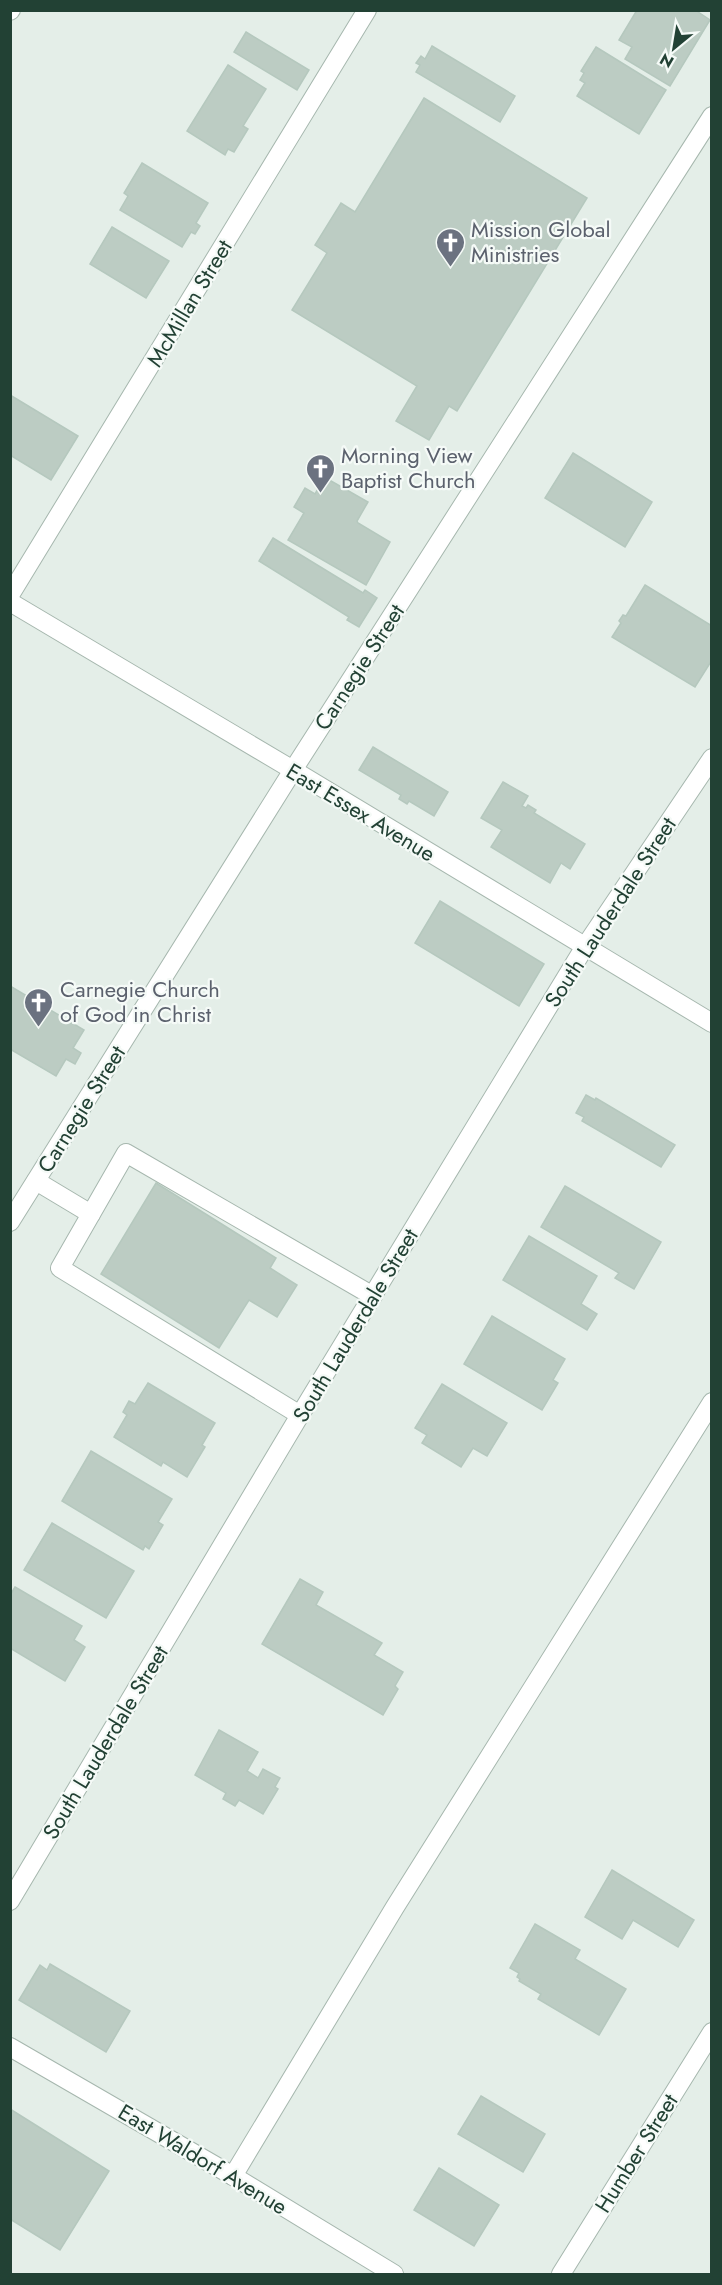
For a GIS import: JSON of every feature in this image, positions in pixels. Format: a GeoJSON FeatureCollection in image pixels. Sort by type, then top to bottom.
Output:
{"type":"FeatureCollection","features":[{"type":"Feature","properties":{"kind":"street","name":"McMillan Street"},"geometry":{"type":"LineString","coordinates":[[10,595],[368,10]]}},
{"type":"Feature","properties":{"kind":"street","name":"Carnegie Street"},"geometry":{"type":"LineString","coordinates":[[10,1222],[293,770],[711,116]]}},
{"type":"Feature","properties":{"kind":"street","name":"East Essex Avenue"},"geometry":{"type":"LineString","coordinates":[[10,602],[711,1023]]}},
{"type":"Feature","properties":{"kind":"street","name":"South Lauderdale Street"},"geometry":{"type":"LineString","coordinates":[[10,1900],[300,1415],[584,948],[711,758]]}},
{"type":"Feature","properties":{"kind":"street"},"geometry":{"type":"LineString","coordinates":[[300,1415],[60,1268],[126,1153],[373,1296]]}},
{"type":"Feature","properties":{"kind":"street"},"geometry":{"type":"LineString","coordinates":[[36,1181],[91,1214]]}},
{"type":"Feature","properties":{"kind":"street"},"geometry":{"type":"LineString","coordinates":[[233,2176],[395,1907],[711,1402]]}},
{"type":"Feature","properties":{"kind":"street","name":"Humber Street"},"geometry":{"type":"LineString","coordinates":[[561,2274],[711,2032]]}},
{"type":"Feature","properties":{"kind":"street","name":"East Waldorf Avenue"},"geometry":{"type":"LineString","coordinates":[[10,2047],[233,2176],[394,2274]]}},
{"type":"Feature","properties":{"kind":"building"},"geometry":{"type":"Polygon","coordinates":[[[637,10],[695,10],[710,20],[670,86],[625,59],[632,47],[619,40],[637,10]]]}},
{"type":"Feature","properties":{"kind":"building"},"geometry":{"type":"Polygon","coordinates":[[[246,32],[309,70],[297,90],[234,52],[246,32]]]}},
{"type":"Feature","properties":{"kind":"building"},"geometry":{"type":"Polygon","coordinates":[[[432,46],[515,96],[500,122],[416,72],[420,65],[416,63],[421,56],[425,59],[432,46]]]}},
{"type":"Feature","properties":{"kind":"building"},"geometry":{"type":"Polygon","coordinates":[[[596,47],[666,90],[639,134],[577,96],[585,83],[580,80],[584,73],[581,71],[596,47]]]}},
{"type":"Feature","properties":{"kind":"building"},"geometry":{"type":"Polygon","coordinates":[[[228,65],[266,89],[243,126],[248,129],[234,152],[228,149],[225,155],[187,131],[228,65]]]}},
{"type":"Feature","properties":{"kind":"building"},"geometry":{"type":"Polygon","coordinates":[[[424,98],[587,198],[457,411],[449,406],[429,440],[396,421],[417,386],[292,310],[327,253],[315,245],[341,203],[355,212],[424,98]]]}},
{"type":"Feature","properties":{"kind":"building"},"geometry":{"type":"Polygon","coordinates":[[[142,163],[208,203],[196,223],[200,226],[195,234],[191,232],[182,247],[120,210],[128,196],[124,193],[142,163]]]}},
{"type":"Feature","properties":{"kind":"building"},"geometry":{"type":"Polygon","coordinates":[[[112,227],[169,261],[146,298],[90,264],[112,227]]]}},
{"type":"Feature","properties":{"kind":"building"},"geometry":{"type":"Polygon","coordinates":[[[10,395],[78,436],[51,480],[10,455],[10,395]]]}},
{"type":"Feature","properties":{"kind":"building"},"geometry":{"type":"Polygon","coordinates":[[[573,453],[652,502],[625,547],[545,498],[573,453]]]}},
{"type":"Feature","properties":{"kind":"building"},"geometry":{"type":"Polygon","coordinates":[[[324,477],[368,502],[358,523],[390,542],[366,585],[288,540],[304,513],[294,507],[305,488],[315,494],[324,477]]]}},
{"type":"Feature","properties":{"kind":"building"},"geometry":{"type":"Polygon","coordinates":[[[273,538],[363,593],[365,590],[377,598],[359,627],[347,620],[349,617],[259,561],[273,538]]]}},
{"type":"Feature","properties":{"kind":"building"},"geometry":{"type":"Polygon","coordinates":[[[645,585],[712,626],[712,660],[695,687],[612,637],[621,623],[619,621],[623,615],[626,616],[645,585]]]}},
{"type":"Feature","properties":{"kind":"building"},"geometry":{"type":"Polygon","coordinates":[[[373,747],[448,792],[434,816],[409,801],[407,804],[399,799],[401,795],[359,770],[373,747]]]}},
{"type":"Feature","properties":{"kind":"building"},"geometry":{"type":"Polygon","coordinates":[[[503,782],[528,796],[522,806],[526,808],[528,805],[536,810],[534,813],[585,844],[570,869],[561,863],[550,883],[491,847],[502,830],[481,818],[503,782]]]}},
{"type":"Feature","properties":{"kind":"building"},"geometry":{"type":"Polygon","coordinates":[[[440,901],[544,964],[519,1006],[415,943],[440,901]]]}},
{"type":"Feature","properties":{"kind":"building"},"geometry":{"type":"Polygon","coordinates":[[[10,986],[84,1030],[73,1048],[81,1053],[75,1064],[66,1059],[56,1076],[10,1049],[10,986]]]}},
{"type":"Feature","properties":{"kind":"building"},"geometry":{"type":"Polygon","coordinates":[[[586,1095],[595,1100],[596,1098],[675,1145],[661,1167],[582,1121],[584,1117],[576,1113],[586,1095]]]}},
{"type":"Feature","properties":{"kind":"building"},"geometry":{"type":"Polygon","coordinates":[[[156,1183],[276,1258],[270,1268],[297,1285],[277,1317],[249,1300],[219,1348],[101,1274],[156,1183]]]}},
{"type":"Feature","properties":{"kind":"building"},"geometry":{"type":"Polygon","coordinates":[[[565,1186],[661,1242],[634,1289],[615,1278],[619,1273],[541,1227],[565,1186]]]}},
{"type":"Feature","properties":{"kind":"building"},"geometry":{"type":"Polygon","coordinates":[[[529,1236],[597,1276],[581,1304],[597,1314],[587,1330],[503,1280],[529,1236]]]}},
{"type":"Feature","properties":{"kind":"building"},"geometry":{"type":"Polygon","coordinates":[[[492,1316],[565,1359],[553,1380],[558,1383],[542,1410],[464,1364],[492,1316]]]}},
{"type":"Feature","properties":{"kind":"building"},"geometry":{"type":"Polygon","coordinates":[[[148,1383],[215,1423],[202,1445],[205,1447],[187,1477],[163,1462],[161,1466],[114,1437],[127,1415],[123,1412],[129,1401],[135,1404],[148,1383]]]}},
{"type":"Feature","properties":{"kind":"building"},"geometry":{"type":"Polygon","coordinates":[[[442,1384],[507,1423],[487,1456],[473,1448],[461,1467],[422,1443],[427,1435],[415,1428],[442,1384]]]}},
{"type":"Feature","properties":{"kind":"building"},"geometry":{"type":"Polygon","coordinates":[[[91,1451],[172,1499],[158,1522],[163,1525],[149,1549],[145,1546],[143,1550],[62,1501],[91,1451]]]}},
{"type":"Feature","properties":{"kind":"building"},"geometry":{"type":"Polygon","coordinates":[[[52,1523],[134,1571],[106,1618],[24,1570],[52,1523]]]}},
{"type":"Feature","properties":{"kind":"building"},"geometry":{"type":"Polygon","coordinates":[[[300,1579],[323,1592],[316,1605],[382,1643],[374,1655],[403,1672],[395,1686],[398,1689],[383,1715],[262,1644],[300,1579]]]}},
{"type":"Feature","properties":{"kind":"building"},"geometry":{"type":"Polygon","coordinates":[[[15,1587],[82,1626],[74,1640],[85,1647],[65,1681],[10,1648],[10,1591],[12,1592],[15,1587]]]}},
{"type":"Feature","properties":{"kind":"building"},"geometry":{"type":"Polygon","coordinates":[[[219,1730],[258,1752],[247,1771],[258,1778],[263,1769],[280,1778],[275,1787],[278,1789],[263,1814],[239,1800],[235,1806],[223,1799],[226,1793],[195,1775],[219,1730]]]}},
{"type":"Feature","properties":{"kind":"building"},"geometry":{"type":"Polygon","coordinates":[[[612,1870],[694,1920],[678,1947],[633,1920],[622,1939],[585,1917],[612,1870]]]}},
{"type":"Feature","properties":{"kind":"building"},"geometry":{"type":"Polygon","coordinates":[[[535,1924],[580,1950],[575,1959],[626,1989],[599,2035],[538,1999],[541,1994],[519,1981],[517,1977],[519,1973],[510,1968],[535,1924]]]}},
{"type":"Feature","properties":{"kind":"building"},"geometry":{"type":"Polygon","coordinates":[[[50,1964],[130,2011],[106,2052],[19,2000],[40,1965],[47,1970],[50,1964]]]}},
{"type":"Feature","properties":{"kind":"building"},"geometry":{"type":"Polygon","coordinates":[[[481,2096],[545,2134],[523,2172],[458,2134],[481,2096]]]}},
{"type":"Feature","properties":{"kind":"building"},"geometry":{"type":"Polygon","coordinates":[[[10,2109],[109,2171],[60,2250],[10,2219],[10,2109]]]}},
{"type":"Feature","properties":{"kind":"building"},"geometry":{"type":"Polygon","coordinates":[[[439,2168],[499,2205],[474,2246],[414,2210],[439,2168]]]}},
{"type":"Feature","properties":{"kind":"place","name":"Mission Global Ministries"},"geometry":{"type":"Point","coordinates":[450,268]}},
{"type":"Feature","properties":{"kind":"place","name":"Morning View Baptist Church"},"geometry":{"type":"Point","coordinates":[320,494]}},
{"type":"Feature","properties":{"kind":"place","name":"Carnegie Church of God in Christ"},"geometry":{"type":"Point","coordinates":[39,1028]}}]}
